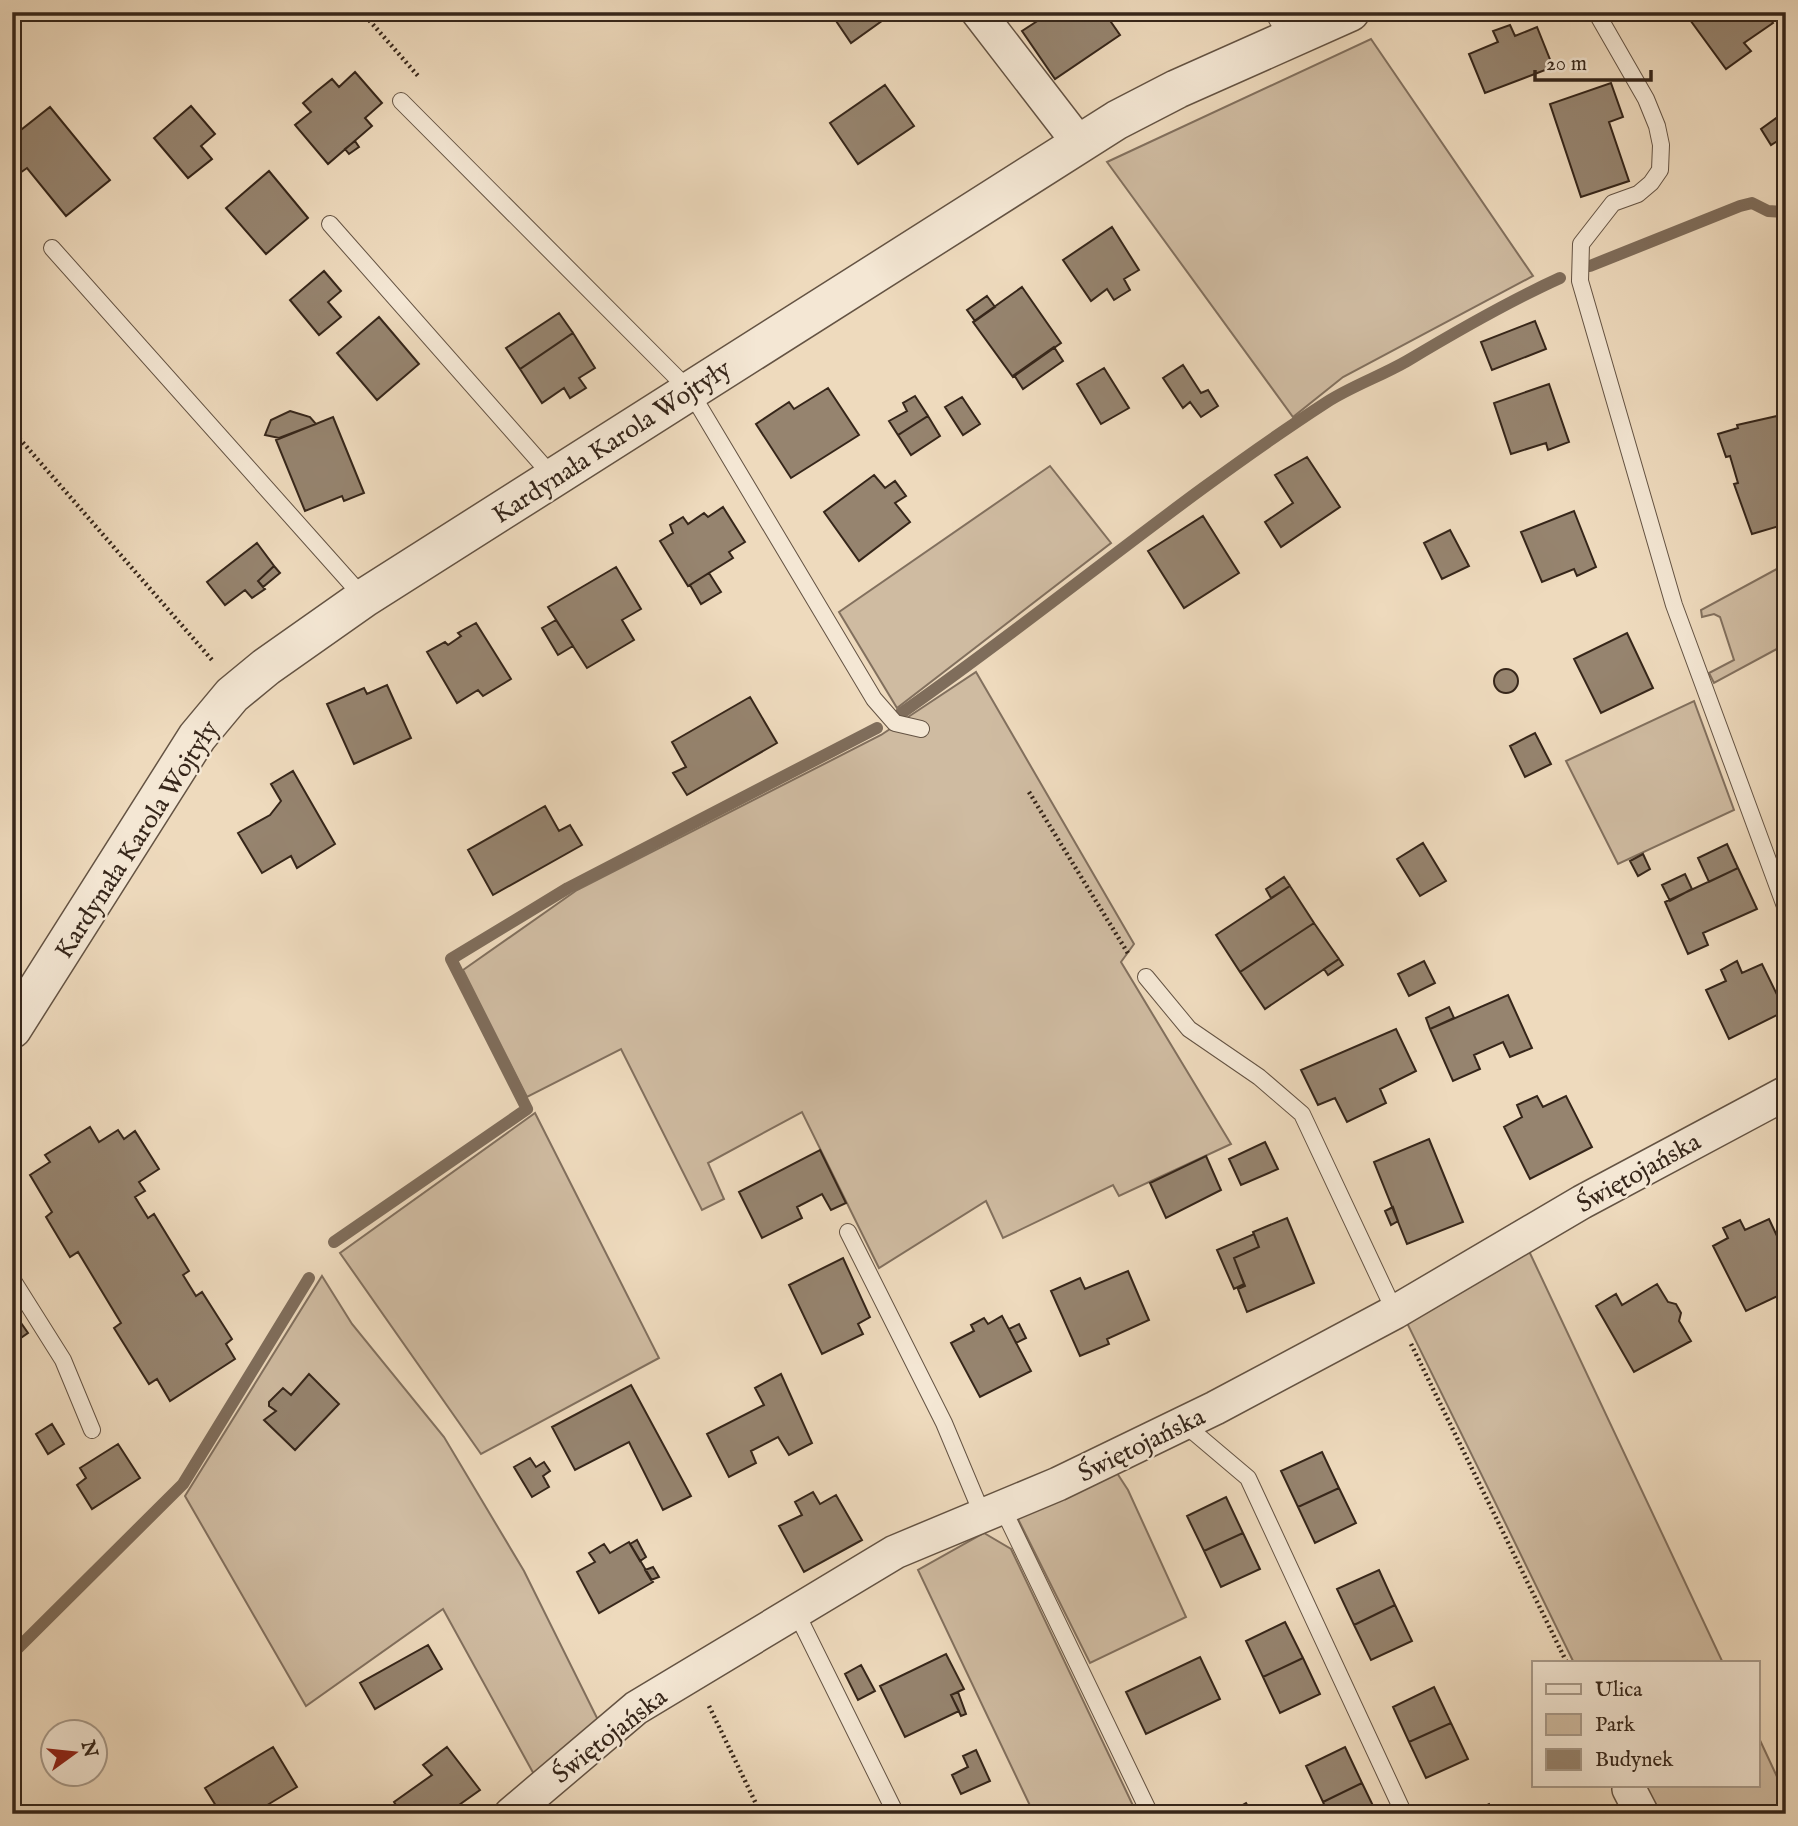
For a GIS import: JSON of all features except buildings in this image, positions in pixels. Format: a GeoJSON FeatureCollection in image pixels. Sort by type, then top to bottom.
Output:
{"type":"FeatureCollection","features":[{"type":"Feature","properties":{"kind":"street"},"geometry":{"type":"LineString","coordinates":[[978,12],[1079,143]]}},
{"type":"Feature","properties":{"kind":"street","name":"Kardynała Karola Wojtyły"},"geometry":{"type":"LineString","coordinates":[[12,1029],[197,737],[238,690],[276,659],[364,598],[1079,143],[1177,89],[1280,26],[1350,12]]}},
{"type":"Feature","properties":{"kind":"street","name":"Świętojańska"},"geometry":{"type":"LineString","coordinates":[[511,1814],[628,1713],[895,1552],[993,1512],[1183,1423],[1395,1312],[1582,1202],[1786,1093]]}},
{"type":"Feature","properties":{"kind":"lane"},"geometry":{"type":"LineString","coordinates":[[1596,12],[1646,99],[1657,126],[1661,145],[1660,170],[1651,183],[1638,194],[1613,203],[1581,244],[1580,281],[1674,605],[1786,909]]}},
{"type":"Feature","properties":{"kind":"lane"},"geometry":{"type":"LineString","coordinates":[[401,101],[690,391],[874,699],[895,723],[921,729]]}},
{"type":"Feature","properties":{"kind":"lane"},"geometry":{"type":"LineString","coordinates":[[330,224],[554,478]]}},
{"type":"Feature","properties":{"kind":"lane"},"geometry":{"type":"LineString","coordinates":[[52,248],[364,598]]}},
{"type":"Feature","properties":{"kind":"lane"},"geometry":{"type":"LineString","coordinates":[[1146,977],[1189,1029],[1259,1077],[1302,1114],[1395,1312]]}},
{"type":"Feature","properties":{"kind":"lane"},"geometry":{"type":"LineString","coordinates":[[848,1232],[944,1423],[1150,1814]]}},
{"type":"Feature","properties":{"kind":"lane"},"geometry":{"type":"LineString","coordinates":[[12,1279],[63,1360],[92,1430]]}},
{"type":"Feature","properties":{"kind":"lane"},"geometry":{"type":"LineString","coordinates":[[1183,1423],[1248,1478],[1404,1814]]}},
{"type":"Feature","properties":{"kind":"lane"},"geometry":{"type":"LineString","coordinates":[[796,1612],[896,1814]]}},
{"type":"Feature","properties":{"kind":"path"},"geometry":{"type":"LineString","coordinates":[[12,430],[238,690]]}},
{"type":"Feature","properties":{"kind":"path"},"geometry":{"type":"LineString","coordinates":[[1029,792],[1125,950],[1146,977]]}},
{"type":"Feature","properties":{"kind":"path"},"geometry":{"type":"LineString","coordinates":[[1395,1312],[1566,1661]]}},
{"type":"Feature","properties":{"kind":"path"},"geometry":{"type":"LineString","coordinates":[[693,1673],[761,1814]]}},
{"type":"Feature","properties":{"kind":"green space"},"geometry":{"type":"Polygon","coordinates":[[[1371,39],[1533,276],[1343,377],[1293,417],[1107,162],[1371,39]]]}},
{"type":"Feature","properties":{"kind":"green space"},"geometry":{"type":"Polygon","coordinates":[[[1050,466],[1111,543],[897,708],[839,612],[1050,466]]]}},
{"type":"Feature","properties":{"kind":"green space"},"geometry":{"type":"Polygon","coordinates":[[[1786,564],[1786,644],[1714,683],[1709,673],[1734,660],[1720,617],[1714,614],[1702,617],[1701,610],[1786,564]]]}},
{"type":"Feature","properties":{"kind":"green space"},"geometry":{"type":"Polygon","coordinates":[[[976,672],[1134,944],[1121,962],[1231,1144],[1119,1196],[1113,1185],[1003,1238],[986,1201],[879,1268],[802,1112],[708,1163],[724,1199],[702,1210],[621,1049],[527,1097],[463,970],[577,890],[881,735],[976,672]]]}},
{"type":"Feature","properties":{"kind":"green space"},"geometry":{"type":"Polygon","coordinates":[[[1694,701],[1734,810],[1618,864],[1566,761],[1694,701]]]}},
{"type":"Feature","properties":{"kind":"green space"},"geometry":{"type":"Polygon","coordinates":[[[535,1113],[659,1358],[481,1454],[340,1253],[535,1113]]]}},
{"type":"Feature","properties":{"kind":"green space"},"geometry":{"type":"Polygon","coordinates":[[[1528,1249],[1722,1661],[1573,1661],[1407,1323],[1528,1249]]]}},
{"type":"Feature","properties":{"kind":"green space"},"geometry":{"type":"Polygon","coordinates":[[[322,1276],[352,1324],[444,1437],[524,1571],[600,1724],[536,1778],[443,1609],[306,1706],[185,1496],[322,1276]]]}},
{"type":"Feature","properties":{"kind":"green space"},"geometry":{"type":"Polygon","coordinates":[[[1115,1470],[1128,1490],[1186,1617],[1090,1663],[1016,1515],[1115,1470]]]}},
{"type":"Feature","properties":{"kind":"green space"},"geometry":{"type":"Polygon","coordinates":[[[984,1533],[1011,1549],[1137,1814],[1034,1814],[918,1570],[984,1533]]]}},
{"type":"Feature","properties":{"kind":"green space"},"geometry":{"type":"Polygon","coordinates":[[[1759,1738],[1786,1796],[1786,1814],[1650,1814],[1636,1787],[1759,1787],[1759,1738]]]}},
{"type":"Feature","properties":{"kind":"waterway"},"geometry":{"type":"LineString","coordinates":[[1590,266],[1740,206],[1752,203],[1768,211],[1786,212]]}},
{"type":"Feature","properties":{"kind":"waterway"},"geometry":{"type":"LineString","coordinates":[[900,714],[1218,477],[1327,402],[1501,307],[1560,278]]}},
{"type":"Feature","properties":{"kind":"waterway"},"geometry":{"type":"LineString","coordinates":[[334,1242],[527,1109],[451,959],[568,888],[877,728]]}},
{"type":"Feature","properties":{"kind":"waterway"},"geometry":{"type":"LineString","coordinates":[[12,1654],[183,1484],[309,1278]]}}]}
